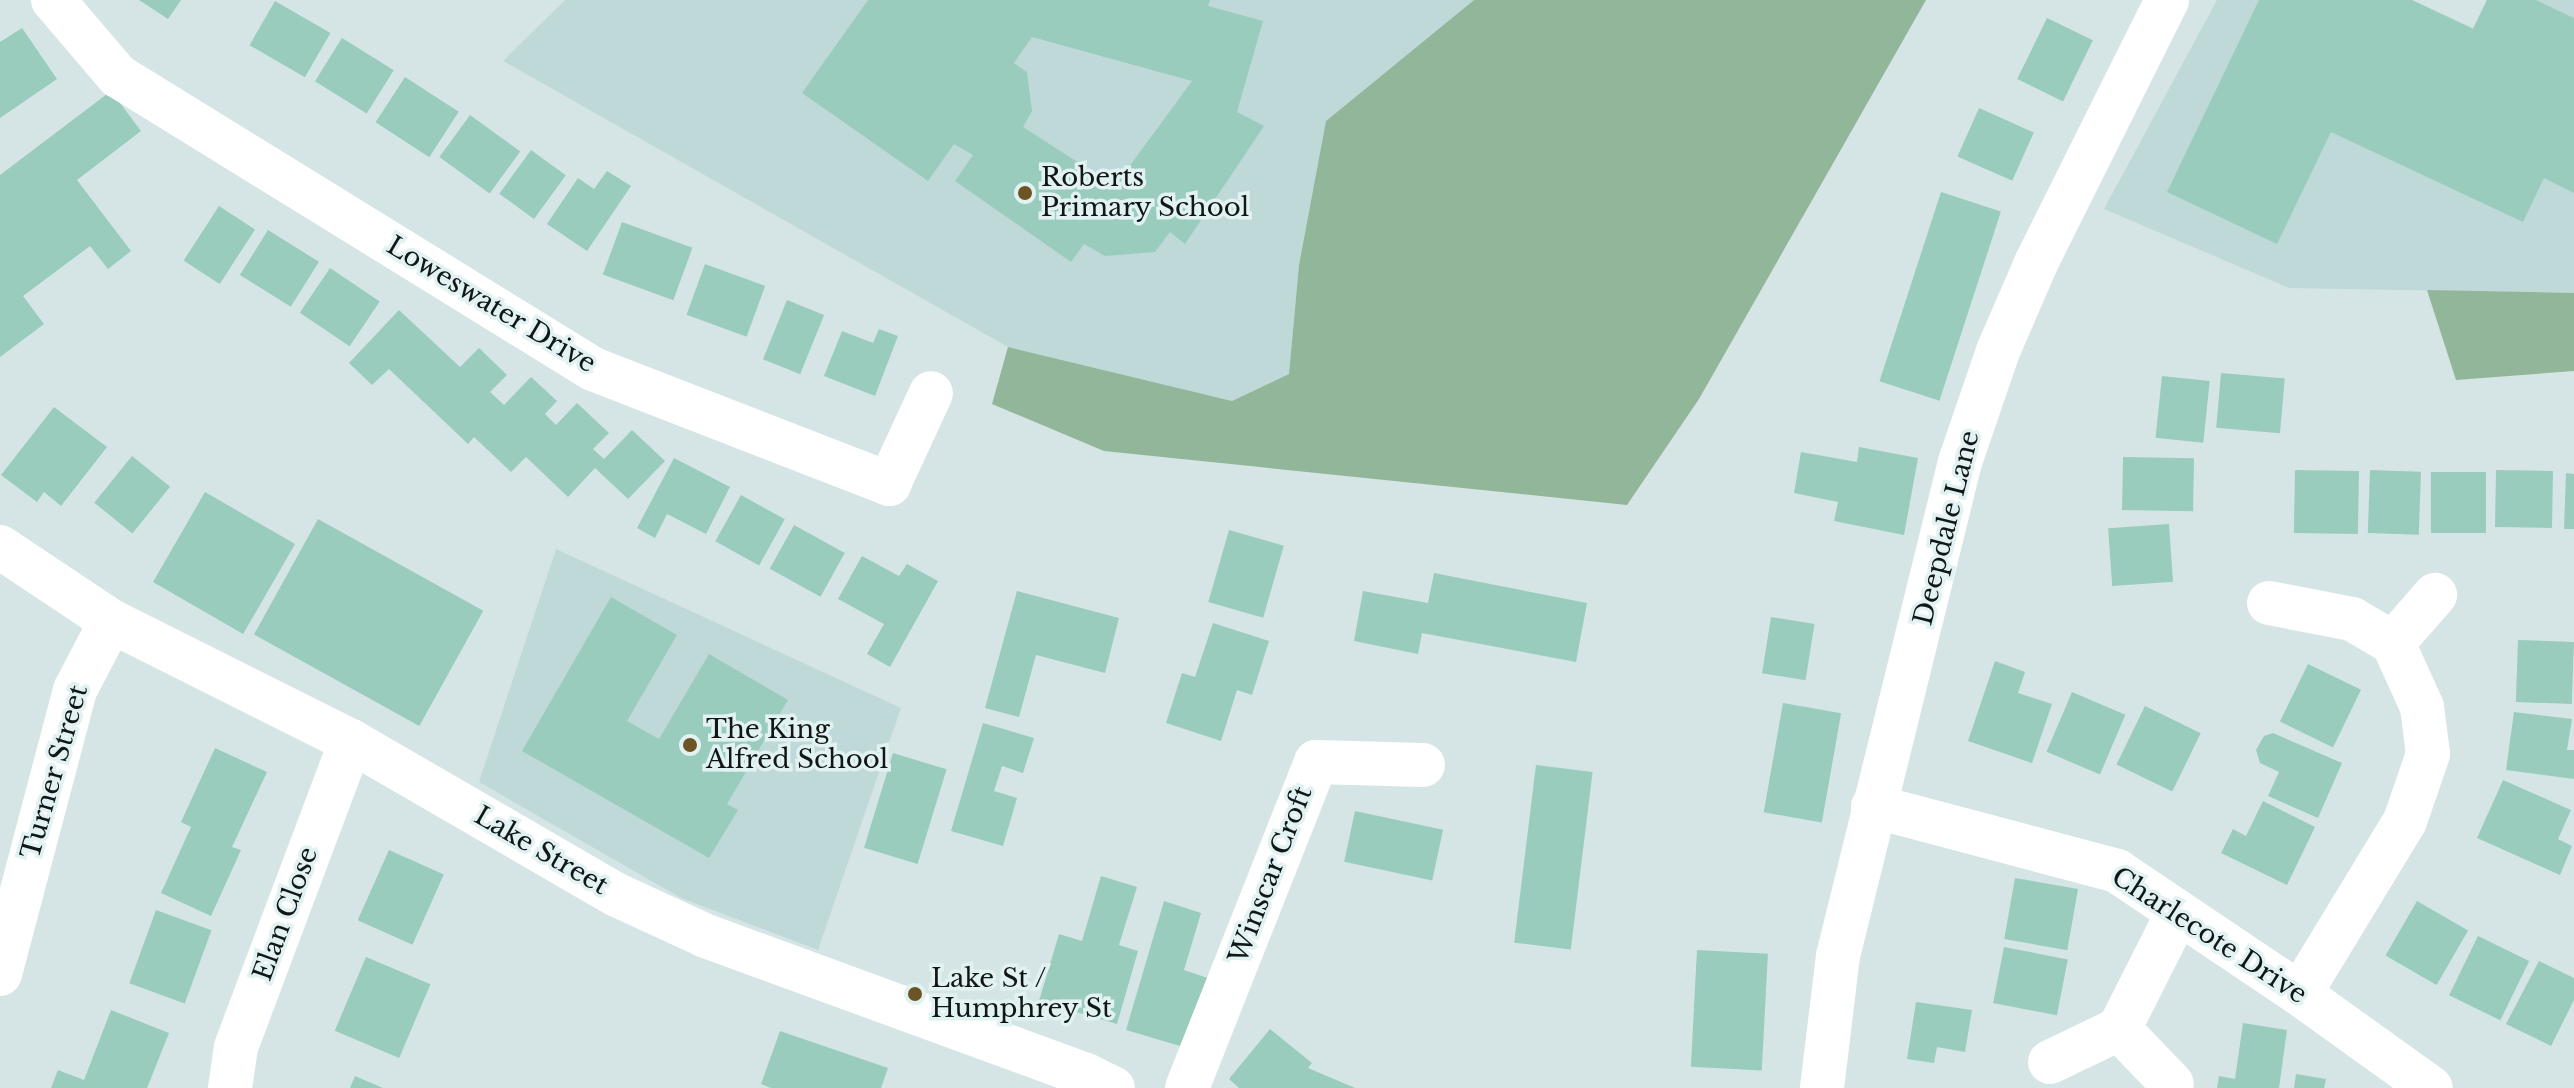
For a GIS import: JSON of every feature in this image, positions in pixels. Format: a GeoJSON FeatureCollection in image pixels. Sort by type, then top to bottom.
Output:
{"type":"FeatureCollection","features":[{"type":"Feature","properties":{"kind":"street","name":"Loweswater Drive"},"geometry":{"type":"LineString","coordinates":[[53,0],[118,76],[593,369],[889,484],[931,393]]}},
{"type":"Feature","properties":{"kind":"street","name":"Deepdale Lane"},"geometry":{"type":"LineString","coordinates":[[1822,1088],[1838,956],[1873,806],[1939,561],[1960,462],[1984,390],[2036,263],[2167,0]]}},
{"type":"Feature","properties":{"kind":"street","name":"Lake Street"},"geometry":{"type":"LineString","coordinates":[[0,547],[111,621],[351,741],[617,895],[706,936],[1092,1084]]}},
{"type":"Feature","properties":{"kind":"street"},"geometry":{"type":"LineString","coordinates":[[2393,643],[2435,595]]}},
{"type":"Feature","properties":{"kind":"street"},"geometry":{"type":"LineString","coordinates":[[2269,603],[2352,619],[2393,643],[2422,707],[2428,754],[2405,821],[2300,994]]}},
{"type":"Feature","properties":{"kind":"street","name":"Turner Street"},"geometry":{"type":"LineString","coordinates":[[0,974],[75,690],[111,621]]}},
{"type":"Feature","properties":{"kind":"street","name":"Elan Close"},"geometry":{"type":"LineString","coordinates":[[230,1088],[236,1047],[351,741]]}},
{"type":"Feature","properties":{"kind":"street","name":"Winscar Croft"},"geometry":{"type":"LineString","coordinates":[[1187,1088],[1316,762],[1423,765]]}},
{"type":"Feature","properties":{"kind":"street","name":"Charlecote Drive"},"geometry":{"type":"LineString","coordinates":[[1873,806],[2117,871],[2300,994],[2431,1088]]}},
{"type":"Feature","properties":{"kind":"street"},"geometry":{"type":"LineString","coordinates":[[2050,1062],[2119,1029],[2178,912]]}},
{"type":"Feature","properties":{"kind":"street"},"geometry":{"type":"LineString","coordinates":[[2119,1029],[2172,1084]]}},
{"type":"Feature","properties":{"kind":"shaded area","name":"Roberts Primary School"},"geometry":{"type":"Polygon","coordinates":[[[565,0],[1474,0],[1326,121],[1299,265],[1289,374],[1232,401],[1008,347],[503,61],[565,0]]]}},
{"type":"Feature","properties":{"kind":"shaded area"},"geometry":{"type":"Polygon","coordinates":[[[2217,0],[2412,0],[2473,28],[2487,0],[2574,0],[2574,293],[2289,288],[2104,209],[2217,0]]]}},
{"type":"Feature","properties":{"kind":"shaded area","name":"The King Alfred School"},"geometry":{"type":"Polygon","coordinates":[[[556,549],[901,708],[818,950],[681,898],[479,782],[556,549]]]}},
{"type":"Feature","properties":{"kind":"green space"},"geometry":{"type":"Polygon","coordinates":[[[1474,0],[1926,0],[1699,399],[1627,505],[1104,451],[992,404],[1008,347],[1232,401],[1289,374],[1299,265],[1326,121],[1474,0]]]}},
{"type":"Feature","properties":{"kind":"green space"},"geometry":{"type":"Polygon","coordinates":[[[2427,290],[2574,293],[2574,371],[2456,380],[2427,290]]]}},
{"type":"Feature","properties":{"kind":"building"},"geometry":{"type":"Polygon","coordinates":[[[139,0],[181,0],[168,19],[139,0]]]}},
{"type":"Feature","properties":{"kind":"building"},"geometry":{"type":"Polygon","coordinates":[[[868,0],[1210,0],[1208,6],[1263,21],[1237,112],[1264,126],[1185,244],[1170,232],[1155,252],[1105,256],[1084,244],[1071,262],[955,181],[973,155],[954,144],[928,181],[802,93],[868,0]],[[1032,37],[1014,63],[1027,72],[1032,111],[1023,127],[1115,186],[1192,81],[1032,37]]]}},
{"type":"Feature","properties":{"kind":"building"},"geometry":{"type":"Polygon","coordinates":[[[2259,0],[2412,0],[2473,29],[2487,0],[2536,0],[2574,18],[2574,193],[2544,178],[2523,222],[2331,132],[2277,244],[2167,192],[2259,0]]]}},
{"type":"Feature","properties":{"kind":"building"},"geometry":{"type":"Polygon","coordinates":[[[275,1],[330,33],[305,77],[250,45],[275,1]]]}},
{"type":"Feature","properties":{"kind":"building"},"geometry":{"type":"Polygon","coordinates":[[[2047,18],[2093,40],[2063,101],[2017,79],[2047,18]]]}},
{"type":"Feature","properties":{"kind":"building"},"geometry":{"type":"Polygon","coordinates":[[[22,28],[57,79],[0,118],[0,42],[22,28]]]}},
{"type":"Feature","properties":{"kind":"building"},"geometry":{"type":"Polygon","coordinates":[[[342,38],[394,70],[367,114],[315,81],[342,38]]]}},
{"type":"Feature","properties":{"kind":"building"},"geometry":{"type":"Polygon","coordinates":[[[405,77],[459,112],[429,157],[376,122],[405,77]]]}},
{"type":"Feature","properties":{"kind":"building"},"geometry":{"type":"Polygon","coordinates":[[[111,91],[141,131],[77,180],[131,251],[108,269],[90,246],[23,296],[44,324],[0,357],[0,175],[111,91]]]}},
{"type":"Feature","properties":{"kind":"building"},"geometry":{"type":"Polygon","coordinates":[[[1979,108],[2034,132],[2012,181],[1957,156],[1979,108]]]}},
{"type":"Feature","properties":{"kind":"building"},"geometry":{"type":"Polygon","coordinates":[[[470,115],[520,151],[490,194],[439,157],[470,115]]]}},
{"type":"Feature","properties":{"kind":"building"},"geometry":{"type":"Polygon","coordinates":[[[531,150],[566,175],[534,219],[499,194],[531,150]]]}},
{"type":"Feature","properties":{"kind":"building"},"geometry":{"type":"Polygon","coordinates":[[[607,171],[631,186],[587,251],[547,224],[578,178],[594,189],[607,171]]]}},
{"type":"Feature","properties":{"kind":"building"},"geometry":{"type":"Polygon","coordinates":[[[1941,192],[2001,211],[1939,401],[1880,381],[1941,192]]]}},
{"type":"Feature","properties":{"kind":"building"},"geometry":{"type":"Polygon","coordinates":[[[219,206],[255,229],[220,284],[184,261],[219,206]]]}},
{"type":"Feature","properties":{"kind":"building"},"geometry":{"type":"Polygon","coordinates":[[[622,222],[692,248],[673,300],[603,275],[622,222]]]}},
{"type":"Feature","properties":{"kind":"building"},"geometry":{"type":"Polygon","coordinates":[[[268,230],[319,262],[291,307],[240,275],[268,230]]]}},
{"type":"Feature","properties":{"kind":"building"},"geometry":{"type":"Polygon","coordinates":[[[705,264],[765,286],[747,337],[687,315],[705,264]]]}},
{"type":"Feature","properties":{"kind":"building"},"geometry":{"type":"Polygon","coordinates":[[[330,268],[380,302],[350,346],[300,313],[330,268]]]}},
{"type":"Feature","properties":{"kind":"building"},"geometry":{"type":"Polygon","coordinates":[[[787,300],[824,315],[800,374],[763,359],[787,300]]]}},
{"type":"Feature","properties":{"kind":"building"},"geometry":{"type":"Polygon","coordinates":[[[399,310],[460,367],[479,348],[507,375],[490,392],[504,405],[531,377],[557,401],[545,414],[556,425],[577,403],[609,433],[593,449],[604,459],[632,430],[665,461],[628,499],[595,468],[568,497],[526,457],[511,472],[474,437],[468,444],[389,369],[372,385],[349,363],[399,310]]]}},
{"type":"Feature","properties":{"kind":"building"},"geometry":{"type":"Polygon","coordinates":[[[879,329],[898,336],[875,396],[824,376],[842,331],[873,343],[879,329]]]}},
{"type":"Feature","properties":{"kind":"building"},"geometry":{"type":"Polygon","coordinates":[[[2221,373],[2285,379],[2280,433],[2216,428],[2221,373]]]}},
{"type":"Feature","properties":{"kind":"building"},"geometry":{"type":"Polygon","coordinates":[[[2162,376],[2210,381],[2203,443],[2156,438],[2162,376]]]}},
{"type":"Feature","properties":{"kind":"building"},"geometry":{"type":"Polygon","coordinates":[[[54,407],[107,447],[61,506],[44,492],[37,502],[1,475],[54,407]]]}},
{"type":"Feature","properties":{"kind":"building"},"geometry":{"type":"Polygon","coordinates":[[[1859,447],[1918,458],[1904,535],[1834,521],[1838,502],[1794,493],[1801,452],[1857,462],[1859,447]]]}},
{"type":"Feature","properties":{"kind":"building"},"geometry":{"type":"Polygon","coordinates":[[[132,456],[170,487],[132,533],[94,503],[132,456]]]}},
{"type":"Feature","properties":{"kind":"building"},"geometry":{"type":"Polygon","coordinates":[[[2123,457],[2194,458],[2193,511],[2122,510],[2123,457]]]}},
{"type":"Feature","properties":{"kind":"building"},"geometry":{"type":"Polygon","coordinates":[[[674,458],[730,487],[706,534],[667,514],[655,538],[637,528],[674,458]]]}},
{"type":"Feature","properties":{"kind":"building"},"geometry":{"type":"Polygon","coordinates":[[[2295,470],[2359,471],[2358,534],[2294,533],[2295,470]]]}},
{"type":"Feature","properties":{"kind":"building"},"geometry":{"type":"Polygon","coordinates":[[[2370,470],[2421,472],[2419,535],[2368,533],[2370,470]]]}},
{"type":"Feature","properties":{"kind":"building"},"geometry":{"type":"Polygon","coordinates":[[[2496,470],[2553,471],[2552,528],[2495,527],[2496,470]]]}},
{"type":"Feature","properties":{"kind":"building"},"geometry":{"type":"Polygon","coordinates":[[[2431,472],[2486,472],[2486,533],[2431,533],[2431,472]]]}},
{"type":"Feature","properties":{"kind":"building"},"geometry":{"type":"Polygon","coordinates":[[[2566,473],[2574,474],[2574,529],[2564,529],[2566,473]]]}},
{"type":"Feature","properties":{"kind":"building"},"geometry":{"type":"Polygon","coordinates":[[[205,492],[295,544],[243,634],[153,582],[205,492]]]}},
{"type":"Feature","properties":{"kind":"building"},"geometry":{"type":"Polygon","coordinates":[[[741,495],[785,519],[759,566],[715,541],[741,495]]]}},
{"type":"Feature","properties":{"kind":"building"},"geometry":{"type":"Polygon","coordinates":[[[318,519],[483,611],[419,726],[254,634],[318,519]]]}},
{"type":"Feature","properties":{"kind":"building"},"geometry":{"type":"Polygon","coordinates":[[[2169,524],[2173,582],[2112,586],[2108,528],[2169,524]]]}},
{"type":"Feature","properties":{"kind":"building"},"geometry":{"type":"Polygon","coordinates":[[[794,525],[845,553],[820,597],[770,569],[794,525]]]}},
{"type":"Feature","properties":{"kind":"building"},"geometry":{"type":"Polygon","coordinates":[[[1229,530],[1284,546],[1263,618],[1208,602],[1229,530]]]}},
{"type":"Feature","properties":{"kind":"building"},"geometry":{"type":"Polygon","coordinates":[[[862,556],[899,576],[907,564],[938,581],[890,667],[867,654],[884,624],[838,599],[862,556]]]}},
{"type":"Feature","properties":{"kind":"building"},"geometry":{"type":"Polygon","coordinates":[[[1434,573],[1587,603],[1576,662],[1422,633],[1418,654],[1354,641],[1363,591],[1428,603],[1434,573]]]}},
{"type":"Feature","properties":{"kind":"building"},"geometry":{"type":"Polygon","coordinates":[[[1017,591],[1119,618],[1105,673],[1036,655],[1019,717],[985,708],[1017,591]]]}},
{"type":"Feature","properties":{"kind":"building"},"geometry":{"type":"Polygon","coordinates":[[[611,597],[677,635],[627,721],[659,739],[709,654],[788,700],[727,804],[738,810],[709,858],[522,751],[611,597]]]}},
{"type":"Feature","properties":{"kind":"building"},"geometry":{"type":"Polygon","coordinates":[[[1771,617],[1814,624],[1806,680],[1762,673],[1771,617]]]}},
{"type":"Feature","properties":{"kind":"building"},"geometry":{"type":"Polygon","coordinates":[[[1213,623],[1269,641],[1252,695],[1237,690],[1221,741],[1166,723],[1182,673],[1195,677],[1213,623]]]}},
{"type":"Feature","properties":{"kind":"building"},"geometry":{"type":"Polygon","coordinates":[[[2518,640],[2574,642],[2572,704],[2516,702],[2518,640]]]}},
{"type":"Feature","properties":{"kind":"building"},"geometry":{"type":"Polygon","coordinates":[[[1995,661],[2025,672],[2018,693],[2052,704],[2032,763],[1968,741],[1995,661]]]}},
{"type":"Feature","properties":{"kind":"building"},"geometry":{"type":"Polygon","coordinates":[[[2308,664],[2361,690],[2333,747],[2280,722],[2308,664]]]}},
{"type":"Feature","properties":{"kind":"building"},"geometry":{"type":"Polygon","coordinates":[[[2072,692],[2125,715],[2100,774],[2047,752],[2072,692]]]}},
{"type":"Feature","properties":{"kind":"building"},"geometry":{"type":"Polygon","coordinates":[[[1783,703],[1841,713],[1822,823],[1764,812],[1783,703]]]}},
{"type":"Feature","properties":{"kind":"building"},"geometry":{"type":"Polygon","coordinates":[[[2145,706],[2201,733],[2172,792],[2117,764],[2145,706]]]}},
{"type":"Feature","properties":{"kind":"building"},"geometry":{"type":"Polygon","coordinates":[[[2514,712],[2572,719],[2567,750],[2574,750],[2574,779],[2506,770],[2514,712]]]}},
{"type":"Feature","properties":{"kind":"building"},"geometry":{"type":"Polygon","coordinates":[[[983,723],[1034,738],[1023,773],[1002,766],[994,791],[1017,798],[1003,846],[951,831],[983,723]]]}},
{"type":"Feature","properties":{"kind":"building"},"geometry":{"type":"Polygon","coordinates":[[[2273,733],[2342,763],[2318,818],[2268,796],[2279,772],[2260,763],[2256,750],[2264,736],[2273,733]]]}},
{"type":"Feature","properties":{"kind":"building"},"geometry":{"type":"Polygon","coordinates":[[[215,748],[267,772],[232,847],[241,850],[211,916],[161,893],[191,827],[181,822],[215,748]]]}},
{"type":"Feature","properties":{"kind":"building"},"geometry":{"type":"Polygon","coordinates":[[[893,753],[947,769],[918,864],[864,848],[893,753]]]}},
{"type":"Feature","properties":{"kind":"building"},"geometry":{"type":"Polygon","coordinates":[[[1536,765],[1593,772],[1571,950],[1514,943],[1536,765]]]}},
{"type":"Feature","properties":{"kind":"building"},"geometry":{"type":"Polygon","coordinates":[[[2503,780],[2571,810],[2558,839],[2572,846],[2560,875],[2477,838],[2503,780]]]}},
{"type":"Feature","properties":{"kind":"building"},"geometry":{"type":"Polygon","coordinates":[[[2263,801],[2315,827],[2287,885],[2221,853],[2233,829],[2246,836],[2263,801]]]}},
{"type":"Feature","properties":{"kind":"building"},"geometry":{"type":"Polygon","coordinates":[[[1355,811],[1443,830],[1432,881],[1344,862],[1355,811]]]}},
{"type":"Feature","properties":{"kind":"building"},"geometry":{"type":"Polygon","coordinates":[[[389,850],[444,874],[412,945],[358,920],[389,850]]]}},
{"type":"Feature","properties":{"kind":"building"},"geometry":{"type":"Polygon","coordinates":[[[1101,876],[1137,887],[1119,945],[1138,951],[1117,1024],[1039,1001],[1059,934],[1082,941],[1101,876]]]}},
{"type":"Feature","properties":{"kind":"building"},"geometry":{"type":"Polygon","coordinates":[[[2015,878],[2078,889],[2067,950],[2004,939],[2015,878]]]}},
{"type":"Feature","properties":{"kind":"building"},"geometry":{"type":"Polygon","coordinates":[[[1164,901],[1201,913],[1184,970],[1208,978],[1187,1048],[1126,1030],[1164,901]]]}},
{"type":"Feature","properties":{"kind":"building"},"geometry":{"type":"Polygon","coordinates":[[[2417,901],[2468,930],[2437,985],[2386,956],[2417,901]]]}},
{"type":"Feature","properties":{"kind":"building"},"geometry":{"type":"Polygon","coordinates":[[[156,910],[211,930],[185,1003],[129,983],[156,910]]]}},
{"type":"Feature","properties":{"kind":"building"},"geometry":{"type":"Polygon","coordinates":[[[2478,936],[2529,961],[2500,1020],[2449,995],[2478,936]]]}},
{"type":"Feature","properties":{"kind":"building"},"geometry":{"type":"Polygon","coordinates":[[[2004,947],[2068,959],[2057,1015],[1993,1003],[2004,947]]]}},
{"type":"Feature","properties":{"kind":"building"},"geometry":{"type":"Polygon","coordinates":[[[1697,950],[1768,954],[1762,1071],[1691,1067],[1697,950]]]}},
{"type":"Feature","properties":{"kind":"building"},"geometry":{"type":"Polygon","coordinates":[[[366,957],[430,984],[399,1058],[335,1031],[366,957]]]}},
{"type":"Feature","properties":{"kind":"building"},"geometry":{"type":"Polygon","coordinates":[[[2539,961],[2574,978],[2574,1000],[2551,1046],[2506,1024],[2539,961]]]}},
{"type":"Feature","properties":{"kind":"building"},"geometry":{"type":"Polygon","coordinates":[[[1916,1002],[1972,1010],[1965,1052],[1937,1047],[1934,1063],[1907,1059],[1916,1002]]]}},
{"type":"Feature","properties":{"kind":"building"},"geometry":{"type":"Polygon","coordinates":[[[111,1010],[169,1033],[147,1088],[51,1088],[58,1070],[84,1080],[111,1010]]]}},
{"type":"Feature","properties":{"kind":"building"},"geometry":{"type":"Polygon","coordinates":[[[2243,1023],[2287,1030],[2279,1088],[2217,1088],[2219,1076],[2235,1079],[2243,1023]]]}},
{"type":"Feature","properties":{"kind":"building"},"geometry":{"type":"Polygon","coordinates":[[[1270,1029],[1312,1063],[1308,1068],[1355,1088],[1239,1088],[1229,1079],[1270,1029]]]}},
{"type":"Feature","properties":{"kind":"building"},"geometry":{"type":"Polygon","coordinates":[[[780,1031],[888,1068],[881,1088],[771,1088],[761,1084],[780,1031]]]}},
{"type":"Feature","properties":{"kind":"building"},"geometry":{"type":"Polygon","coordinates":[[[2296,1074],[2326,1079],[2324,1088],[2294,1088],[2296,1074]]]}},
{"type":"Feature","properties":{"kind":"building"},"geometry":{"type":"Polygon","coordinates":[[[355,1076],[383,1088],[350,1088],[355,1076]]]}},
{"type":"Feature","properties":{"kind":"place","name":"Roberts Primary School"},"geometry":{"type":"Point","coordinates":[1025,193]}},
{"type":"Feature","properties":{"kind":"place","name":"The King Alfred School"},"geometry":{"type":"Point","coordinates":[690,745]}},
{"type":"Feature","properties":{"kind":"place","name":"Lake St / Humphrey St"},"geometry":{"type":"Point","coordinates":[915,994]}}]}
